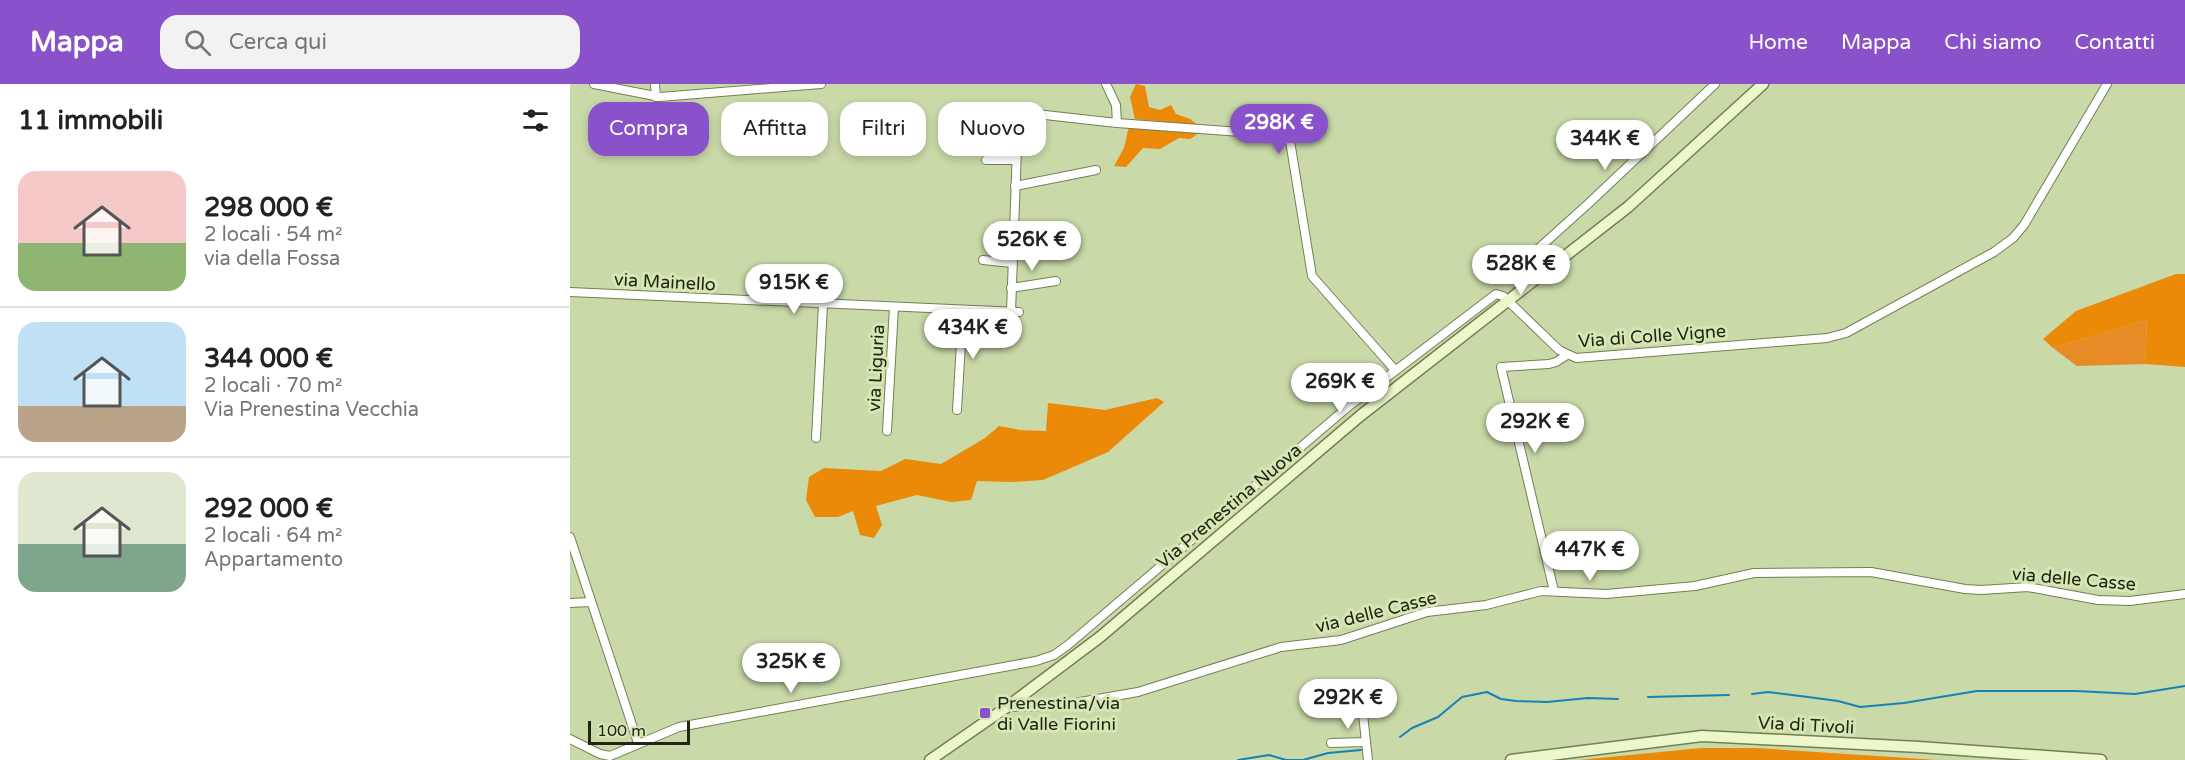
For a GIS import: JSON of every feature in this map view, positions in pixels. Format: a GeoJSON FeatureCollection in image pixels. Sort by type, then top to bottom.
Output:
{"type":"FeatureCollection","features":[{"type":"Feature","properties":{"kind":"main road","name":"Via Prenestina Nuova"},"geometry":{"type":"LineString","coordinates":[[930,760],[1007,707],[1115,624],[1360,416],[1636,200],[1763,84]]}},
{"type":"Feature","properties":{"kind":"main road","name":"Via di Tivoli"},"geometry":{"type":"LineString","coordinates":[[1511,760],[1702,736],[1919,747],[2101,760]]}},
{"type":"Feature","properties":{"kind":"street"},"geometry":{"type":"LineString","coordinates":[[594,84],[656,97],[821,84]]}},
{"type":"Feature","properties":{"kind":"street"},"geometry":{"type":"LineString","coordinates":[[655,84],[656,97]]}},
{"type":"Feature","properties":{"kind":"street"},"geometry":{"type":"LineString","coordinates":[[1106,84],[1116,105],[1117,123],[1288,137],[1312,276],[1395,370]]}},
{"type":"Feature","properties":{"kind":"street"},"geometry":{"type":"LineString","coordinates":[[1509,275],[1715,84]]}},
{"type":"Feature","properties":{"kind":"street","name":"Via di Colle Vigne"},"geometry":{"type":"LineString","coordinates":[[1508,301],[1567,355],[1582,358],[1836,336],[1994,252],[2013,238],[2024,225],[2107,84]]}},
{"type":"Feature","properties":{"kind":"street","name":"via Mainello"},"geometry":{"type":"LineString","coordinates":[[570,292],[1015,312],[1011,288],[1018,121],[1022,115],[1028,113],[1117,123]]}},
{"type":"Feature","properties":{"kind":"street"},"geometry":{"type":"LineString","coordinates":[[986,160],[1016,160]]}},
{"type":"Feature","properties":{"kind":"street"},"geometry":{"type":"LineString","coordinates":[[1015,186],[1096,170]]}},
{"type":"Feature","properties":{"kind":"street"},"geometry":{"type":"LineString","coordinates":[[983,260],[1012,263]]}},
{"type":"Feature","properties":{"kind":"street"},"geometry":{"type":"LineString","coordinates":[[1011,288],[1056,281]]}},
{"type":"Feature","properties":{"kind":"street"},"geometry":{"type":"LineString","coordinates":[[570,739],[606,756],[614,755],[680,727],[1048,657],[1063,649],[1340,413],[1395,370],[1495,295],[1501,295],[1508,301]]}},
{"type":"Feature","properties":{"kind":"street"},"geometry":{"type":"LineString","coordinates":[[816,438],[823,304]]}},
{"type":"Feature","properties":{"kind":"street","name":"via Liguria"},"geometry":{"type":"LineString","coordinates":[[887,431],[894,307]]}},
{"type":"Feature","properties":{"kind":"street"},"geometry":{"type":"LineString","coordinates":[[957,410],[963,310]]}},
{"type":"Feature","properties":{"kind":"street"},"geometry":{"type":"LineString","coordinates":[[1554,591],[1501,367],[1549,364],[1567,355]]}},
{"type":"Feature","properties":{"kind":"street"},"geometry":{"type":"LineString","coordinates":[[570,537],[638,744]]}},
{"type":"Feature","properties":{"kind":"street","name":"via delle Casse"},"geometry":{"type":"LineString","coordinates":[[1007,707],[1070,704],[1143,691],[1281,647],[1334,641],[1363,634],[1426,612],[1486,605],[1531,593],[1554,591],[1589,595],[1606,594],[1695,586],[1747,574],[1871,572],[1965,589],[2021,587],[2098,600],[2130,601],[2185,594]]}},
{"type":"Feature","properties":{"kind":"street"},"geometry":{"type":"LineString","coordinates":[[570,603],[591,602]]}},
{"type":"Feature","properties":{"kind":"street"},"geometry":{"type":"LineString","coordinates":[[1363,714],[1368,760]]}},
{"type":"Feature","properties":{"kind":"street"},"geometry":{"type":"LineString","coordinates":[[1331,743],[1366,742]]}},
{"type":"Feature","properties":{"kind":"shaded area"},"geometry":{"type":"Polygon","coordinates":[[[1136,84],[1145,86],[1149,107],[1160,110],[1171,105],[1176,114],[1198,125],[1135,119],[1130,97],[1136,84]]]}},
{"type":"Feature","properties":{"kind":"shaded area"},"geometry":{"type":"Polygon","coordinates":[[[1129,126],[1198,131],[1199,133],[1190,139],[1179,138],[1160,149],[1143,148],[1126,167],[1114,166],[1124,148],[1129,126]]]}},
{"type":"Feature","properties":{"kind":"shaded area"},"geometry":{"type":"Polygon","coordinates":[[[2176,274],[2185,274],[2185,367],[2145,364],[2147,320],[2053,348],[2043,339],[2076,311],[2176,274]]]}},
{"type":"Feature","properties":{"kind":"shaded area"},"geometry":{"type":"Polygon","coordinates":[[[2147,320],[2145,364],[2077,366],[2053,348],[2147,320]]]}},
{"type":"Feature","properties":{"kind":"shaded area"},"geometry":{"type":"Polygon","coordinates":[[[1157,398],[1164,402],[1108,452],[1043,480],[977,481],[971,500],[951,502],[917,495],[876,506],[882,525],[874,538],[860,535],[853,511],[838,517],[815,517],[806,500],[809,477],[824,468],[881,471],[905,459],[941,464],[985,438],[999,426],[1046,431],[1048,403],[1105,410],[1157,398]]]}},
{"type":"Feature","properties":{"kind":"shaded area"},"geometry":{"type":"Polygon","coordinates":[[[1701,748],[1757,748],[1937,760],[1579,760],[1701,748]]]}},
{"type":"Feature","properties":{"kind":"waterway"},"geometry":{"type":"LineString","coordinates":[[1752,694],[1768,692],[1838,701],[1860,707],[1904,703],[1977,691],[2076,691],[2135,694],[2185,686]]}},
{"type":"Feature","properties":{"kind":"waterway"},"geometry":{"type":"LineString","coordinates":[[1400,737],[1412,728],[1438,717],[1462,697],[1487,692],[1501,699],[1516,701],[1618,699]]}},
{"type":"Feature","properties":{"kind":"waterway"},"geometry":{"type":"LineString","coordinates":[[1648,697],[1729,695]]}},
{"type":"Feature","properties":{"kind":"waterway"},"geometry":{"type":"LineString","coordinates":[[1238,760],[1269,755],[1286,760],[1303,760],[1328,753],[1361,750]]}},
{"type":"Feature","properties":{"kind":"place","name":"Prenestina/via di Valle Fiorini"},"geometry":{"type":"Point","coordinates":[985,713]}}]}
